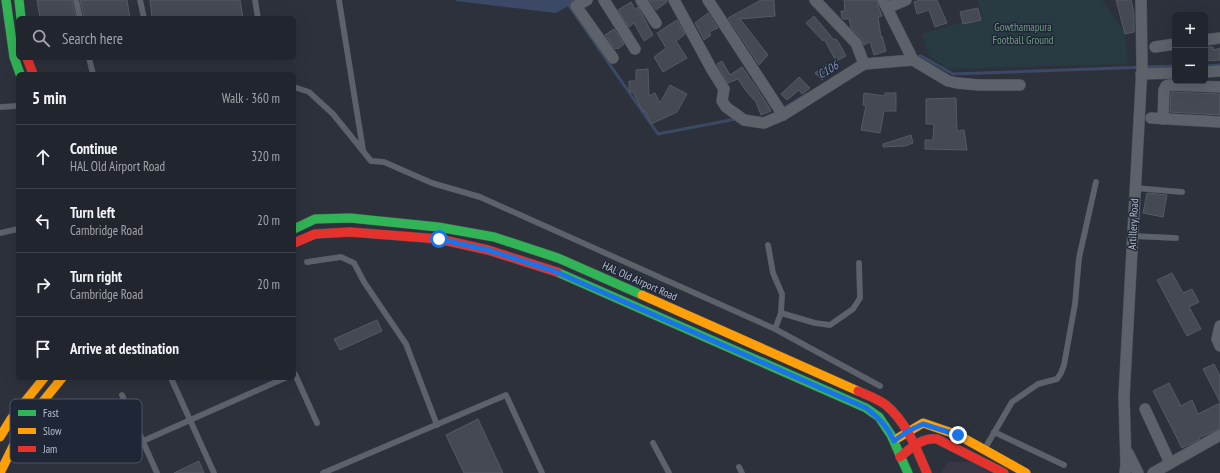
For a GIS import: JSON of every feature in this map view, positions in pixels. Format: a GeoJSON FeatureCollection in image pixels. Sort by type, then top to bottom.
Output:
{"type":"FeatureCollection","features":[{"type":"Feature","properties":{"kind":"main road"},"geometry":{"type":"LineString","coordinates":[[6,0],[14,57],[19,72]]}},
{"type":"Feature","properties":{"kind":"main road"},"geometry":{"type":"LineString","coordinates":[[19,0],[21,16]]}},
{"type":"Feature","properties":{"kind":"main road"},"geometry":{"type":"LineString","coordinates":[[28,60],[32,72]]}},
{"type":"Feature","properties":{"kind":"main road","name":"HAL Old Airport Road"},"geometry":{"type":"LineString","coordinates":[[296,228],[316,219],[350,218],[438,227],[494,237],[558,258],[849,386],[885,404],[908,431],[927,473]]}},
{"type":"Feature","properties":{"kind":"main road"},"geometry":{"type":"LineString","coordinates":[[296,242],[315,234],[350,232],[439,239],[488,250],[554,271],[866,408],[879,417],[891,435],[908,473]]}},
{"type":"Feature","properties":{"kind":"main road"},"geometry":{"type":"LineString","coordinates":[[27,399],[42,380]]}},
{"type":"Feature","properties":{"kind":"main road"},"geometry":{"type":"LineString","coordinates":[[45,399],[60,380]]}},
{"type":"Feature","properties":{"kind":"main road"},"geometry":{"type":"LineString","coordinates":[[0,437],[10,419]]}},
{"type":"Feature","properties":{"kind":"main road"},"geometry":{"type":"LineString","coordinates":[[894,441],[908,431],[923,424],[958,435],[1026,473]]}},
{"type":"Feature","properties":{"kind":"main road"},"geometry":{"type":"LineString","coordinates":[[900,457],[915,445],[929,438],[936,439],[1004,473]]}},
{"type":"Feature","properties":{"kind":"main road"},"geometry":{"type":"LineString","coordinates":[[0,473],[10,453]]}},
{"type":"Feature","properties":{"kind":"street"},"geometry":{"type":"LineString","coordinates":[[587,0],[576,6],[613,58]]}},
{"type":"Feature","properties":{"kind":"street"},"geometry":{"type":"LineString","coordinates":[[604,0],[635,49]]}},
{"type":"Feature","properties":{"kind":"street"},"geometry":{"type":"LineString","coordinates":[[641,0],[656,23]]}},
{"type":"Feature","properties":{"kind":"street"},"geometry":{"type":"LineString","coordinates":[[674,0],[724,89],[722,101],[726,107],[744,120],[764,123],[783,115],[863,61],[913,60],[948,81],[985,85],[1020,85]]}},
{"type":"Feature","properties":{"kind":"street"},"geometry":{"type":"LineString","coordinates":[[708,0],[783,115]]}},
{"type":"Feature","properties":{"kind":"street"},"geometry":{"type":"LineString","coordinates":[[906,0],[885,4],[913,60]]}},
{"type":"Feature","properties":{"kind":"street","name":"Artillery Road"},"geometry":{"type":"LineString","coordinates":[[1124,473],[1126,465],[1126,449],[1124,397],[1141,74],[1141,0]]}},
{"type":"Feature","properties":{"kind":"street"},"geometry":{"type":"LineString","coordinates":[[818,1],[856,43],[863,61]]}},
{"type":"Feature","properties":{"kind":"street"},"geometry":{"type":"LineString","coordinates":[[1208,40],[1220,38]]}},
{"type":"Feature","properties":{"kind":"street"},"geometry":{"type":"LineString","coordinates":[[1155,47],[1172,44]]}},
{"type":"Feature","properties":{"kind":"street"},"geometry":{"type":"LineString","coordinates":[[1208,72],[1220,71]]}},
{"type":"Feature","properties":{"kind":"street"},"geometry":{"type":"LineString","coordinates":[[1141,74],[1172,73]]}},
{"type":"Feature","properties":{"kind":"street"},"geometry":{"type":"LineString","coordinates":[[1163,119],[1164,90],[1166,86],[1220,87]]}},
{"type":"Feature","properties":{"kind":"street"},"geometry":{"type":"LineString","coordinates":[[1151,118],[1220,122]]}},
{"type":"Feature","properties":{"kind":"street"},"geometry":{"type":"LineString","coordinates":[[1219,341],[1220,326]]}},
{"type":"Feature","properties":{"kind":"street"},"geometry":{"type":"LineString","coordinates":[[1145,409],[1170,463]]}},
{"type":"Feature","properties":{"kind":"street"},"geometry":{"type":"LineString","coordinates":[[1153,473],[1220,435]]}},
{"type":"Feature","properties":{"kind":"street","name":"Artillery Road"},"geometry":{"type":"LineString","coordinates":[[1126,449],[1138,473]]}},
{"type":"Feature","properties":{"kind":"lane"},"geometry":{"type":"LineString","coordinates":[[76,0],[80,16]]}},
{"type":"Feature","properties":{"kind":"lane"},"geometry":{"type":"LineString","coordinates":[[140,0],[144,16]]}},
{"type":"Feature","properties":{"kind":"lane"},"geometry":{"type":"LineString","coordinates":[[255,0],[258,16]]}},
{"type":"Feature","properties":{"kind":"lane"},"geometry":{"type":"LineString","coordinates":[[339,0],[363,151]]}},
{"type":"Feature","properties":{"kind":"lane"},"geometry":{"type":"LineString","coordinates":[[90,60],[92,72]]}},
{"type":"Feature","properties":{"kind":"lane"},"geometry":{"type":"LineString","coordinates":[[296,88],[308,92],[333,114],[372,161],[384,162],[432,183],[480,197],[775,330],[880,386]]}},
{"type":"Feature","properties":{"kind":"lane"},"geometry":{"type":"LineString","coordinates":[[0,107],[16,106]]}},
{"type":"Feature","properties":{"kind":"lane"},"geometry":{"type":"LineString","coordinates":[[984,450],[1012,402],[1038,384],[1058,378],[1061,373],[1064,365],[1075,304],[1079,258],[1096,182]]}},
{"type":"Feature","properties":{"kind":"lane"},"geometry":{"type":"LineString","coordinates":[[1135,188],[1182,192]]}},
{"type":"Feature","properties":{"kind":"lane"},"geometry":{"type":"LineString","coordinates":[[0,233],[16,229]]}},
{"type":"Feature","properties":{"kind":"lane"},"geometry":{"type":"LineString","coordinates":[[1132,236],[1176,238]]}},
{"type":"Feature","properties":{"kind":"lane"},"geometry":{"type":"LineString","coordinates":[[768,245],[773,273],[782,294],[780,313],[775,330]]}},
{"type":"Feature","properties":{"kind":"lane"},"geometry":{"type":"LineString","coordinates":[[307,262],[341,257],[354,263],[364,282],[406,344],[437,424]]}},
{"type":"Feature","properties":{"kind":"lane"},"geometry":{"type":"LineString","coordinates":[[780,313],[815,323],[830,325],[853,309],[860,298],[859,263]]}},
{"type":"Feature","properties":{"kind":"lane"},"geometry":{"type":"LineString","coordinates":[[296,377],[317,423]]}},
{"type":"Feature","properties":{"kind":"lane"},"geometry":{"type":"LineString","coordinates":[[172,380],[214,473]]}},
{"type":"Feature","properties":{"kind":"lane"},"geometry":{"type":"LineString","coordinates":[[157,473],[142,441],[280,380]]}},
{"type":"Feature","properties":{"kind":"lane"},"geometry":{"type":"LineString","coordinates":[[122,395],[124,399]]}},
{"type":"Feature","properties":{"kind":"lane"},"geometry":{"type":"LineString","coordinates":[[323,473],[506,395],[542,473]]}},
{"type":"Feature","properties":{"kind":"lane"},"geometry":{"type":"LineString","coordinates":[[994,432],[1064,465]]}},
{"type":"Feature","properties":{"kind":"lane"},"geometry":{"type":"LineString","coordinates":[[653,443],[669,473]]}},
{"type":"Feature","properties":{"kind":"lane"},"geometry":{"type":"LineString","coordinates":[[739,467],[742,473]]}},
{"type":"Feature","properties":{"kind":"shaded area"},"geometry":{"type":"Polygon","coordinates":[[[948,462],[972,462],[990,473],[941,473],[948,462]]]}},
{"type":"Feature","properties":{"kind":"green space","name":"Gowthamapura Football Ground"},"geometry":{"type":"Polygon","coordinates":[[[978,0],[1102,0],[1125,34],[1128,64],[948,69],[929,55],[922,34],[982,17],[978,0]]]}},
{"type":"Feature","properties":{"kind":"water"},"geometry":{"type":"Polygon","coordinates":[[[455,0],[579,0],[556,13],[455,0]]]}},
{"type":"Feature","properties":{"kind":"building"},"geometry":{"type":"Polygon","coordinates":[[[37,0],[72,0],[76,16],[40,16],[37,0]]]}},
{"type":"Feature","properties":{"kind":"building"},"geometry":{"type":"Polygon","coordinates":[[[80,0],[127,0],[130,16],[84,16],[80,0]]]}},
{"type":"Feature","properties":{"kind":"building"},"geometry":{"type":"Polygon","coordinates":[[[150,0],[240,0],[243,16],[152,16],[150,0]]]}},
{"type":"Feature","properties":{"kind":"building"},"geometry":{"type":"Polygon","coordinates":[[[649,0],[667,0],[667,2],[656,10],[649,0]]]}},
{"type":"Feature","properties":{"kind":"building"},"geometry":{"type":"Polygon","coordinates":[[[761,0],[774,0],[775,16],[740,19],[768,55],[759,65],[728,18],[761,0]]]}},
{"type":"Feature","properties":{"kind":"building"},"geometry":{"type":"Polygon","coordinates":[[[844,0],[876,0],[882,16],[878,17],[881,37],[882,36],[886,51],[874,55],[870,42],[864,45],[861,38],[851,28],[849,19],[842,18],[841,11],[845,11],[844,0]]]}},
{"type":"Feature","properties":{"kind":"building"},"geometry":{"type":"Polygon","coordinates":[[[920,0],[937,0],[947,23],[935,27],[929,10],[917,14],[914,2],[920,0]]]}},
{"type":"Feature","properties":{"kind":"building"},"geometry":{"type":"Polygon","coordinates":[[[1116,0],[1131,0],[1134,13],[1134,32],[1125,34],[1116,0]]]}},
{"type":"Feature","properties":{"kind":"building"},"geometry":{"type":"Polygon","coordinates":[[[631,2],[635,9],[638,7],[653,35],[644,41],[634,23],[629,27],[618,10],[631,2]]]}},
{"type":"Feature","properties":{"kind":"building"},"geometry":{"type":"Polygon","coordinates":[[[978,8],[981,20],[963,24],[960,12],[978,8]]]}},
{"type":"Feature","properties":{"kind":"building"},"geometry":{"type":"Polygon","coordinates":[[[708,13],[718,28],[709,32],[711,35],[704,40],[695,23],[708,13]]]}},
{"type":"Feature","properties":{"kind":"building"},"geometry":{"type":"Polygon","coordinates":[[[814,16],[834,40],[836,39],[846,56],[836,61],[824,39],[823,41],[806,23],[814,16]]]}},
{"type":"Feature","properties":{"kind":"building"},"geometry":{"type":"Polygon","coordinates":[[[677,20],[685,34],[676,41],[687,58],[663,72],[654,57],[666,48],[657,33],[677,20]]]}},
{"type":"Feature","properties":{"kind":"building"},"geometry":{"type":"Polygon","coordinates":[[[614,29],[624,44],[618,49],[615,49],[605,35],[614,29]]]}},
{"type":"Feature","properties":{"kind":"building"},"geometry":{"type":"Polygon","coordinates":[[[1208,47],[1213,47],[1214,50],[1220,48],[1220,60],[1208,61],[1208,47]]]}},
{"type":"Feature","properties":{"kind":"building"},"geometry":{"type":"Polygon","coordinates":[[[722,61],[730,75],[742,67],[771,111],[761,115],[756,102],[738,79],[728,83],[717,64],[722,61]]]}},
{"type":"Feature","properties":{"kind":"building"},"geometry":{"type":"Polygon","coordinates":[[[827,64],[833,72],[822,80],[815,73],[827,64]]]}},
{"type":"Feature","properties":{"kind":"building"},"geometry":{"type":"Polygon","coordinates":[[[648,69],[649,96],[655,93],[660,103],[670,85],[687,94],[677,112],[651,124],[633,92],[629,92],[629,81],[636,81],[636,70],[648,69]]]}},
{"type":"Feature","properties":{"kind":"building"},"geometry":{"type":"Polygon","coordinates":[[[799,77],[810,88],[802,94],[799,90],[787,100],[781,94],[799,77]]]}},
{"type":"Feature","properties":{"kind":"building"},"geometry":{"type":"Polygon","coordinates":[[[1171,92],[1220,94],[1220,115],[1170,112],[1171,92]]]}},
{"type":"Feature","properties":{"kind":"building"},"geometry":{"type":"Polygon","coordinates":[[[864,93],[885,96],[885,93],[896,93],[896,111],[884,111],[880,133],[861,130],[866,105],[863,105],[864,93]]]}},
{"type":"Feature","properties":{"kind":"building"},"geometry":{"type":"Polygon","coordinates":[[[956,98],[957,131],[964,130],[967,150],[925,149],[925,140],[933,140],[934,124],[926,124],[926,99],[956,98]]]}},
{"type":"Feature","properties":{"kind":"building"},"geometry":{"type":"Polygon","coordinates":[[[911,135],[913,143],[905,146],[883,147],[883,144],[911,135]]]}},
{"type":"Feature","properties":{"kind":"building"},"geometry":{"type":"Polygon","coordinates":[[[1147,193],[1167,195],[1163,217],[1143,213],[1147,193]]]}},
{"type":"Feature","properties":{"kind":"building"},"geometry":{"type":"Polygon","coordinates":[[[1172,273],[1183,293],[1192,289],[1199,302],[1189,307],[1201,329],[1187,336],[1157,280],[1172,273]]]}},
{"type":"Feature","properties":{"kind":"building"},"geometry":{"type":"Polygon","coordinates":[[[377,320],[382,331],[340,350],[334,339],[377,320]]]}},
{"type":"Feature","properties":{"kind":"building"},"geometry":{"type":"Polygon","coordinates":[[[1214,364],[1220,376],[1220,402],[1203,369],[1214,364]]]}},
{"type":"Feature","properties":{"kind":"building"},"geometry":{"type":"Polygon","coordinates":[[[1169,383],[1181,406],[1192,400],[1198,414],[1220,403],[1220,428],[1182,448],[1153,391],[1169,383]]]}},
{"type":"Feature","properties":{"kind":"building"},"geometry":{"type":"Polygon","coordinates":[[[478,419],[503,473],[464,473],[446,435],[478,419]]]}},
{"type":"Feature","properties":{"kind":"building"},"geometry":{"type":"Polygon","coordinates":[[[199,461],[204,473],[174,473],[199,461]]]}},
{"type":"Feature","properties":{"kind":"waterway","name":"C106"},"geometry":{"type":"LineString","coordinates":[[565,0],[658,134],[736,119]]}},
{"type":"Feature","properties":{"kind":"waterway","name":"C106"},"geometry":{"type":"LineString","coordinates":[[915,57],[921,56],[953,74],[1172,66]]}},
{"type":"Feature","properties":{"kind":"waterway","name":"C106"},"geometry":{"type":"LineString","coordinates":[[1208,66],[1220,65]]}},
{"type":"Feature","properties":{"kind":"waterway","name":"C106"},"geometry":{"type":"LineString","coordinates":[[782,109],[807,94]]}},
{"type":"Feature","properties":{"kind":"traffic: fast"},"geometry":{"type":"LineString","coordinates":[[6,0],[14,57],[19,72]]}},
{"type":"Feature","properties":{"kind":"traffic: fast"},"geometry":{"type":"LineString","coordinates":[[19,0],[21,16]]}},
{"type":"Feature","properties":{"kind":"traffic: fast"},"geometry":{"type":"LineString","coordinates":[[296,228],[315,219],[350,218],[438,227],[494,237],[558,258],[642,295]]}},
{"type":"Feature","properties":{"kind":"traffic: fast"},"geometry":{"type":"LineString","coordinates":[[557,272],[866,408],[879,417],[891,435],[908,473]]}},
{"type":"Feature","properties":{"kind":"traffic: slow"},"geometry":{"type":"LineString","coordinates":[[642,295],[858,391]]}},
{"type":"Feature","properties":{"kind":"traffic: slow"},"geometry":{"type":"LineString","coordinates":[[27,399],[42,380]]}},
{"type":"Feature","properties":{"kind":"traffic: slow"},"geometry":{"type":"LineString","coordinates":[[45,399],[60,380]]}},
{"type":"Feature","properties":{"kind":"traffic: slow"},"geometry":{"type":"LineString","coordinates":[[0,437],[10,421]]}},
{"type":"Feature","properties":{"kind":"traffic: slow"},"geometry":{"type":"LineString","coordinates":[[898,438],[923,423],[958,435],[1026,473]]}},
{"type":"Feature","properties":{"kind":"traffic: slow"},"geometry":{"type":"LineString","coordinates":[[0,473],[10,453]]}},
{"type":"Feature","properties":{"kind":"traffic: jam"},"geometry":{"type":"LineString","coordinates":[[28,60],[32,72]]}},
{"type":"Feature","properties":{"kind":"traffic: jam"},"geometry":{"type":"LineString","coordinates":[[296,242],[315,234],[350,232],[439,239],[488,250],[557,272]]}},
{"type":"Feature","properties":{"kind":"traffic: jam"},"geometry":{"type":"LineString","coordinates":[[858,391],[886,405],[900,420],[910,436],[927,473]]}},
{"type":"Feature","properties":{"kind":"traffic: jam"},"geometry":{"type":"LineString","coordinates":[[900,457],[922,441],[937,439],[1004,473]]}},
{"type":"Feature","properties":{"kind":"route"},"geometry":{"type":"LineString","coordinates":[[439,239],[488,250],[554,271],[866,408],[879,417],[894,441],[908,431],[923,424],[958,435]]}}]}
